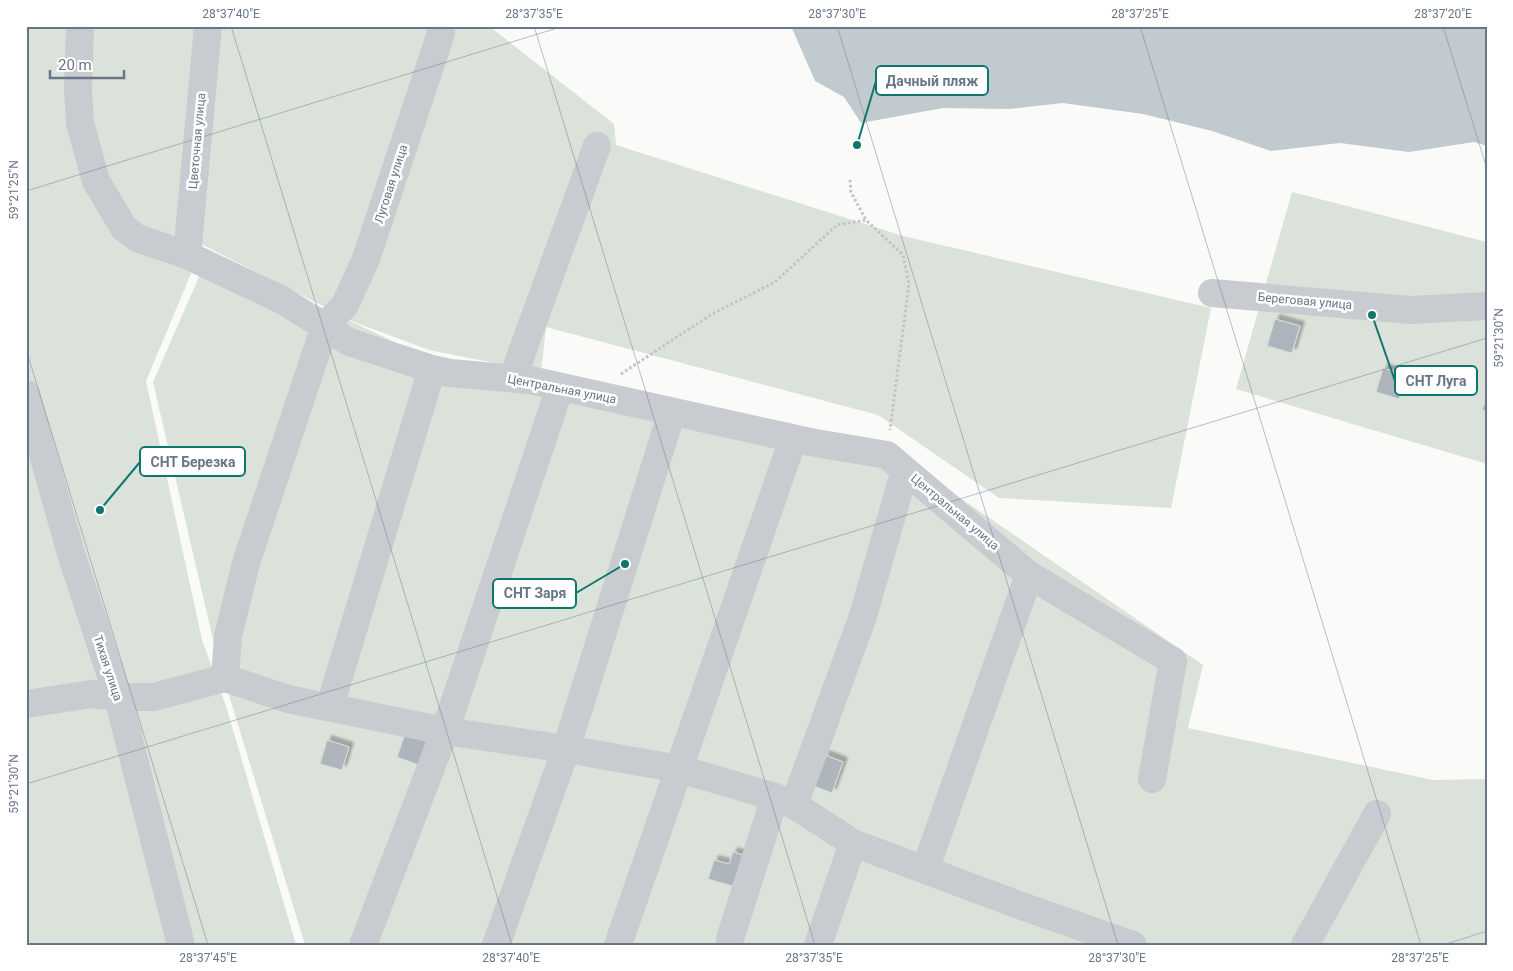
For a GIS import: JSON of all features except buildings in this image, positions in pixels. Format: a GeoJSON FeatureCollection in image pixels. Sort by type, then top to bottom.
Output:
{"type":"FeatureCollection","features":[{"type":"Feature","properties":{"kind":"street","name":"Центральная улица"},"geometry":{"type":"LineString","coordinates":[[80,26],[78,90],[80,123],[96,181],[124,228],[137,238],[187,255],[282,300],[350,342],[432,369],[450,373],[514,378],[560,387],[896,463],[1030,575],[1172,661],[1152,779]]}},
{"type":"Feature","properties":{"kind":"street","name":"Цветочная улица"},"geometry":{"type":"LineString","coordinates":[[187,255],[208,26]]}},
{"type":"Feature","properties":{"kind":"street","name":"Луговая улица"},"geometry":{"type":"LineString","coordinates":[[325,326],[345,305],[366,259],[442,33]]}},
{"type":"Feature","properties":{"kind":"street"},"geometry":{"type":"LineString","coordinates":[[514,378],[597,146]]}},
{"type":"Feature","properties":{"kind":"street","name":"Береговая улица"},"geometry":{"type":"LineString","coordinates":[[1212,293],[1410,310],[1487,306]]}},
{"type":"Feature","properties":{"kind":"street"},"geometry":{"type":"LineString","coordinates":[[225,678],[228,636],[246,563],[325,326]]}},
{"type":"Feature","properties":{"kind":"street"},"geometry":{"type":"LineString","coordinates":[[330,706],[432,369]]}},
{"type":"Feature","properties":{"kind":"street"},"geometry":{"type":"LineString","coordinates":[[363,945],[445,731],[560,387]]}},
{"type":"Feature","properties":{"kind":"street","name":"Тихая улица"},"geometry":{"type":"LineString","coordinates":[[26,394],[72,557],[118,697],[181,945]]}},
{"type":"Feature","properties":{"kind":"street"},"geometry":{"type":"LineString","coordinates":[[496,945],[566,749],[672,412]]}},
{"type":"Feature","properties":{"kind":"street"},"geometry":{"type":"LineString","coordinates":[[618,945],[792,439]]}},
{"type":"Feature","properties":{"kind":"street"},"geometry":{"type":"LineString","coordinates":[[730,939],[785,801],[863,616],[896,463]]}},
{"type":"Feature","properties":{"kind":"street"},"geometry":{"type":"LineString","coordinates":[[924,870],[1030,575]]}},
{"type":"Feature","properties":{"kind":"street"},"geometry":{"type":"LineString","coordinates":[[26,704],[92,694],[118,697],[154,697],[225,678],[288,698],[445,731],[566,749],[680,769],[785,801],[853,843],[1016,904],[1133,945]]}},
{"type":"Feature","properties":{"kind":"street"},"geometry":{"type":"LineString","coordinates":[[1305,945],[1377,814]]}},
{"type":"Feature","properties":{"kind":"street"},"geometry":{"type":"LineString","coordinates":[[818,945],[853,843]]}},
{"type":"Feature","properties":{"kind":"path"},"geometry":{"type":"LineString","coordinates":[[850,180],[852,192],[866,220],[903,255],[909,284],[896,463]]}},
{"type":"Feature","properties":{"kind":"path"},"geometry":{"type":"LineString","coordinates":[[591,394],[712,314],[775,282],[837,225],[866,220]]}},
{"type":"Feature","properties":{"kind":"shaded area"},"geometry":{"type":"Polygon","coordinates":[[[26,26],[489,26],[614,124],[616,145],[903,236],[1211,308],[1171,508],[999,498],[878,415],[546,327],[541,372],[429,350],[354,322],[203,245],[146,381],[202,640],[226,706],[296,945],[26,945],[26,26]]]}},
{"type":"Feature","properties":{"kind":"shaded area"},"geometry":{"type":"Polygon","coordinates":[[[791,26],[1487,26],[1487,146],[1474,142],[1409,152],[1340,143],[1271,151],[1212,131],[1143,114],[1063,103],[1008,109],[943,108],[861,123],[844,97],[815,81],[791,26]]]}},
{"type":"Feature","properties":{"kind":"shaded area"},"geometry":{"type":"Polygon","coordinates":[[[1292,192],[1487,242],[1487,464],[1236,389],[1292,192]]]}},
{"type":"Feature","properties":{"kind":"shaded area"},"geometry":{"type":"Polygon","coordinates":[[[209,254],[428,358],[865,461],[937,482],[1203,665],[1188,728],[1433,780],[1487,779],[1487,945],[305,945],[216,652],[153,382],[209,254]]]}},
{"type":"Feature","properties":{"kind":"place","name":"Дачный пляж"},"geometry":{"type":"Point","coordinates":[857,145]}},
{"type":"Feature","properties":{"kind":"place","name":"СНТ Луга"},"geometry":{"type":"Point","coordinates":[1372,315]}},
{"type":"Feature","properties":{"kind":"place","name":"СНТ Березка"},"geometry":{"type":"Point","coordinates":[100,510]}},
{"type":"Feature","properties":{"kind":"place","name":"СНТ Заря"},"geometry":{"type":"Point","coordinates":[625,564]}}]}
